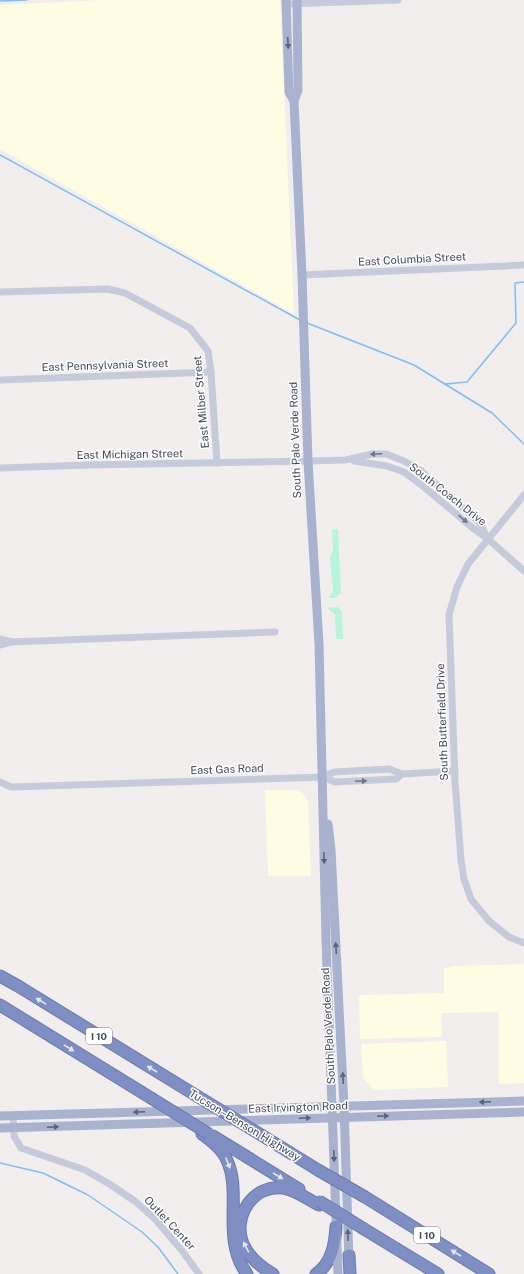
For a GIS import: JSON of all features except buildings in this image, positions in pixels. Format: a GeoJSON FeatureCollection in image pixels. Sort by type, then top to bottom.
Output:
{"type":"FeatureCollection","features":[{"type":"Feature","properties":{"kind":"highway","name":"Tucson–Benson Highway"},"geometry":{"type":"LineString","coordinates":[[0,976],[318,1170],[365,1197],[489,1274]]}},
{"type":"Feature","properties":{"kind":"highway","name":"I 10"},"geometry":{"type":"LineString","coordinates":[[0,1005],[206,1134],[438,1274]]}},
{"type":"Feature","properties":{"kind":"highway"},"geometry":{"type":"LineString","coordinates":[[206,1134],[218,1147],[230,1168],[234,1246],[239,1260],[247,1274]]}},
{"type":"Feature","properties":{"kind":"highway"},"geometry":{"type":"LineString","coordinates":[[273,1274],[264,1269],[254,1259],[243,1244],[240,1224],[242,1214],[246,1206],[250,1200],[261,1192],[268,1189],[278,1188],[294,1192],[319,1203]]}},
{"type":"Feature","properties":{"kind":"highway"},"geometry":{"type":"LineString","coordinates":[[316,1274],[323,1268],[330,1257],[334,1244],[336,1226]]}},
{"type":"Feature","properties":{"kind":"highway"},"geometry":{"type":"LineString","coordinates":[[380,1239],[428,1274]]}},
{"type":"Feature","properties":{"kind":"highway"},"geometry":{"type":"LineString","coordinates":[[349,1255],[350,1274]]}},
{"type":"Feature","properties":{"kind":"main road","name":"South Palo Verde Road"},"geometry":{"type":"LineString","coordinates":[[286,2],[289,92],[294,101]]}},
{"type":"Feature","properties":{"kind":"main road","name":"South Palo Verde Road"},"geometry":{"type":"LineString","coordinates":[[297,2],[298,90],[294,101],[302,275],[308,461],[318,644],[323,777],[332,1117],[338,1274]]}},
{"type":"Feature","properties":{"kind":"main road","name":"South Palo Verde Road"},"geometry":{"type":"LineString","coordinates":[[323,777],[332,850],[344,1106],[349,1255]]}},
{"type":"Feature","properties":{"kind":"main road"},"geometry":{"type":"LineString","coordinates":[[325,879],[328,881],[329,885],[330,915],[336,933]]}},
{"type":"Feature","properties":{"kind":"main road","name":"East Irvington Road"},"geometry":{"type":"LineString","coordinates":[[0,1116],[524,1101]]}},
{"type":"Feature","properties":{"kind":"main road","name":"East Irvington Road"},"geometry":{"type":"LineString","coordinates":[[0,1128],[524,1112]]}},
{"type":"Feature","properties":{"kind":"street"},"geometry":{"type":"LineString","coordinates":[[286,2],[398,0]]}},
{"type":"Feature","properties":{"kind":"street","name":"East Columbia Street"},"geometry":{"type":"LineString","coordinates":[[302,275],[524,265]]}},
{"type":"Feature","properties":{"kind":"street","name":"East Milber Street"},"geometry":{"type":"LineString","coordinates":[[0,292],[108,289],[125,293],[190,328],[208,351],[211,372],[217,463]]}},
{"type":"Feature","properties":{"kind":"street","name":"East Pennsylvania Street"},"geometry":{"type":"LineString","coordinates":[[0,380],[211,372]]}},
{"type":"Feature","properties":{"kind":"street","name":"South Coach Drive"},"geometry":{"type":"LineString","coordinates":[[308,461],[346,460],[372,454],[386,454],[404,461],[420,470],[479,522],[488,539]]}},
{"type":"Feature","properties":{"kind":"street","name":"South Coach Drive"},"geometry":{"type":"LineString","coordinates":[[346,460],[388,466],[404,472],[426,488],[488,539],[524,571]]}},
{"type":"Feature","properties":{"kind":"street","name":"East Michigan Street"},"geometry":{"type":"LineString","coordinates":[[0,468],[308,461]]}},
{"type":"Feature","properties":{"kind":"street"},"geometry":{"type":"LineString","coordinates":[[399,470],[404,461]]}},
{"type":"Feature","properties":{"kind":"street","name":"South Butterfield Drive"},"geometry":{"type":"LineString","coordinates":[[524,495],[468,564],[457,587],[449,615],[455,771],[464,879],[471,899],[489,921],[509,937],[524,944]]}},
{"type":"Feature","properties":{"kind":"street"},"geometry":{"type":"LineString","coordinates":[[0,645],[11,642],[275,632]]}},
{"type":"Feature","properties":{"kind":"street"},"geometry":{"type":"LineString","coordinates":[[0,639],[11,642]]}},
{"type":"Feature","properties":{"kind":"street","name":"East Gas Road"},"geometry":{"type":"LineString","coordinates":[[0,782],[11,788],[323,777],[334,772],[389,769],[402,774],[455,771]]}},
{"type":"Feature","properties":{"kind":"street","name":"Outlet Center"},"geometry":{"type":"LineString","coordinates":[[13,1116],[14,1136],[21,1148],[85,1170],[136,1202],[155,1219],[184,1252],[199,1274]]}},
{"type":"Feature","properties":{"kind":"shaded area"},"geometry":{"type":"Polygon","coordinates":[[[104,0],[280,0],[294,314],[0,149],[0,5],[104,0]]]}},
{"type":"Feature","properties":{"kind":"shaded area"},"geometry":{"type":"Polygon","coordinates":[[[265,790],[297,790],[304,794],[308,802],[311,876],[268,876],[265,790]]]}},
{"type":"Feature","properties":{"kind":"shaded area"},"geometry":{"type":"Polygon","coordinates":[[[524,964],[524,1083],[499,1084],[499,1012],[441,1013],[442,1037],[360,1039],[359,997],[361,995],[444,993],[444,969],[452,966],[524,964]]]}},
{"type":"Feature","properties":{"kind":"shaded area"},"geometry":{"type":"Polygon","coordinates":[[[446,1041],[448,1087],[374,1090],[363,1078],[361,1044],[446,1041]]]}},
{"type":"Feature","properties":{"kind":"green space"},"geometry":{"type":"Polygon","coordinates":[[[338,529],[341,592],[335,598],[328,598],[333,591],[330,558],[333,548],[332,530],[338,529]]]}},
{"type":"Feature","properties":{"kind":"green space"},"geometry":{"type":"Polygon","coordinates":[[[338,607],[342,612],[343,639],[336,639],[335,614],[327,608],[338,607]]]}},
{"type":"Feature","properties":{"kind":"waterway"},"geometry":{"type":"LineString","coordinates":[[0,1],[27,0]]}},
{"type":"Feature","properties":{"kind":"waterway"},"geometry":{"type":"LineString","coordinates":[[0,155],[300,320]]}},
{"type":"Feature","properties":{"kind":"waterway"},"geometry":{"type":"LineString","coordinates":[[446,384],[467,382],[516,323],[515,283],[524,282]]}},
{"type":"Feature","properties":{"kind":"waterway"},"geometry":{"type":"LineString","coordinates":[[307,323],[414,365],[492,413],[524,444]]}},
{"type":"Feature","properties":{"kind":"waterway"},"geometry":{"type":"LineString","coordinates":[[0,1163],[43,1173],[88,1195],[142,1232],[158,1247],[178,1274]]}}]}
